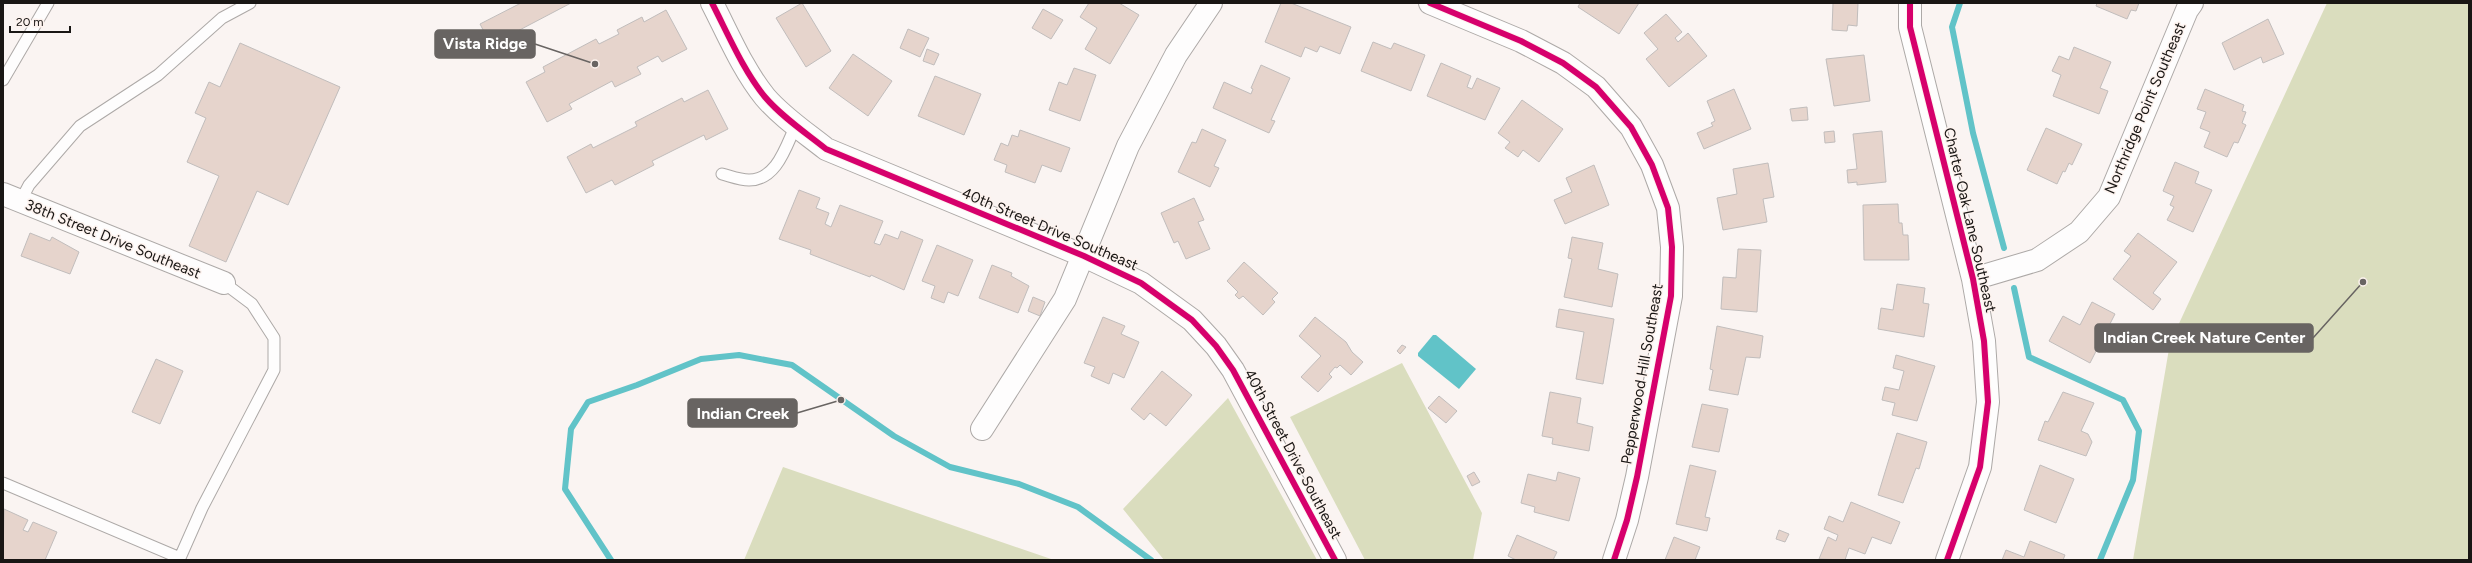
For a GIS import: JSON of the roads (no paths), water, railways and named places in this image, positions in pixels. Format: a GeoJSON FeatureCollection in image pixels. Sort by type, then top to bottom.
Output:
{"type":"FeatureCollection","features":[{"type":"Feature","properties":{"kind":"street","name":"40th Street Drive Southeast"},"geometry":{"type":"LineString","coordinates":[[712,3],[739,56],[765,97],[826,149],[1084,256],[1148,287],[1192,320],[1216,346],[1250,399],[1335,560]]}},
{"type":"Feature","properties":{"kind":"street"},"geometry":{"type":"LineString","coordinates":[[982,429],[1065,299],[1131,140],[1176,55],[1211,3]]}},
{"type":"Feature","properties":{"kind":"street","name":"Pepperwood Hill Southeast"},"geometry":{"type":"LineString","coordinates":[[1430,3],[1521,41],[1564,63],[1596,87],[1631,127],[1652,165],[1668,208],[1672,247],[1671,296],[1637,477],[1627,520],[1614,560]]}},
{"type":"Feature","properties":{"kind":"street","name":"Charter Oak Lane Southeast"},"geometry":{"type":"LineString","coordinates":[[1910,3],[1910,27],[1973,280],[1984,340],[1988,402],[1980,467],[1948,560]]}},
{"type":"Feature","properties":{"kind":"street","name":"Northridge Point Southeast"},"geometry":{"type":"LineString","coordinates":[[1973,280],[2037,260],[2079,232],[2109,197],[2186,10],[2192,3]]}},
{"type":"Feature","properties":{"kind":"street","name":"38th Street Drive Southeast"},"geometry":{"type":"LineString","coordinates":[[11,198],[224,283]]}},
{"type":"Feature","properties":{"kind":"lane"},"geometry":{"type":"LineString","coordinates":[[3,80],[48,3]]}},
{"type":"Feature","properties":{"kind":"lane"},"geometry":{"type":"LineString","coordinates":[[11,198],[29,185],[80,126],[158,75],[222,18],[250,3]]}},
{"type":"Feature","properties":{"kind":"lane"},"geometry":{"type":"LineString","coordinates":[[722,174],[749,180],[766,176],[777,164],[796,125]]}},
{"type":"Feature","properties":{"kind":"lane"},"geometry":{"type":"LineString","coordinates":[[3,483],[180,559],[202,508],[274,370],[274,338],[252,304],[224,283]]}},
{"type":"Feature","properties":{"kind":"water"},"geometry":{"type":"Polygon","coordinates":[[[1433,335],[1436,335],[1476,369],[1459,389],[1418,356],[1418,353],[1433,335]]]}},
{"type":"Feature","properties":{"kind":"waterway"},"geometry":{"type":"LineString","coordinates":[[1960,3],[1952,27],[1973,133],[2004,248]]}},
{"type":"Feature","properties":{"kind":"waterway"},"geometry":{"type":"LineString","coordinates":[[2014,288],[2029,357],[2123,400],[2139,431],[2133,480],[2100,560]]}},
{"type":"Feature","properties":{"kind":"waterway"},"geometry":{"type":"LineString","coordinates":[[611,560],[565,489],[571,429],[588,402],[637,385],[701,359],[739,355],[792,365],[894,436],[950,467],[1019,484],[1078,507],[1151,560]]}},
{"type":"Feature","properties":{"kind":"place","name":"Vista Ridge"},"geometry":{"type":"Point","coordinates":[595,64]}},
{"type":"Feature","properties":{"kind":"place","name":"Indian Creek Nature Center"},"geometry":{"type":"Point","coordinates":[2363,282]}},
{"type":"Feature","properties":{"kind":"place","name":"Indian Creek"},"geometry":{"type":"Point","coordinates":[841,400]}}]}
